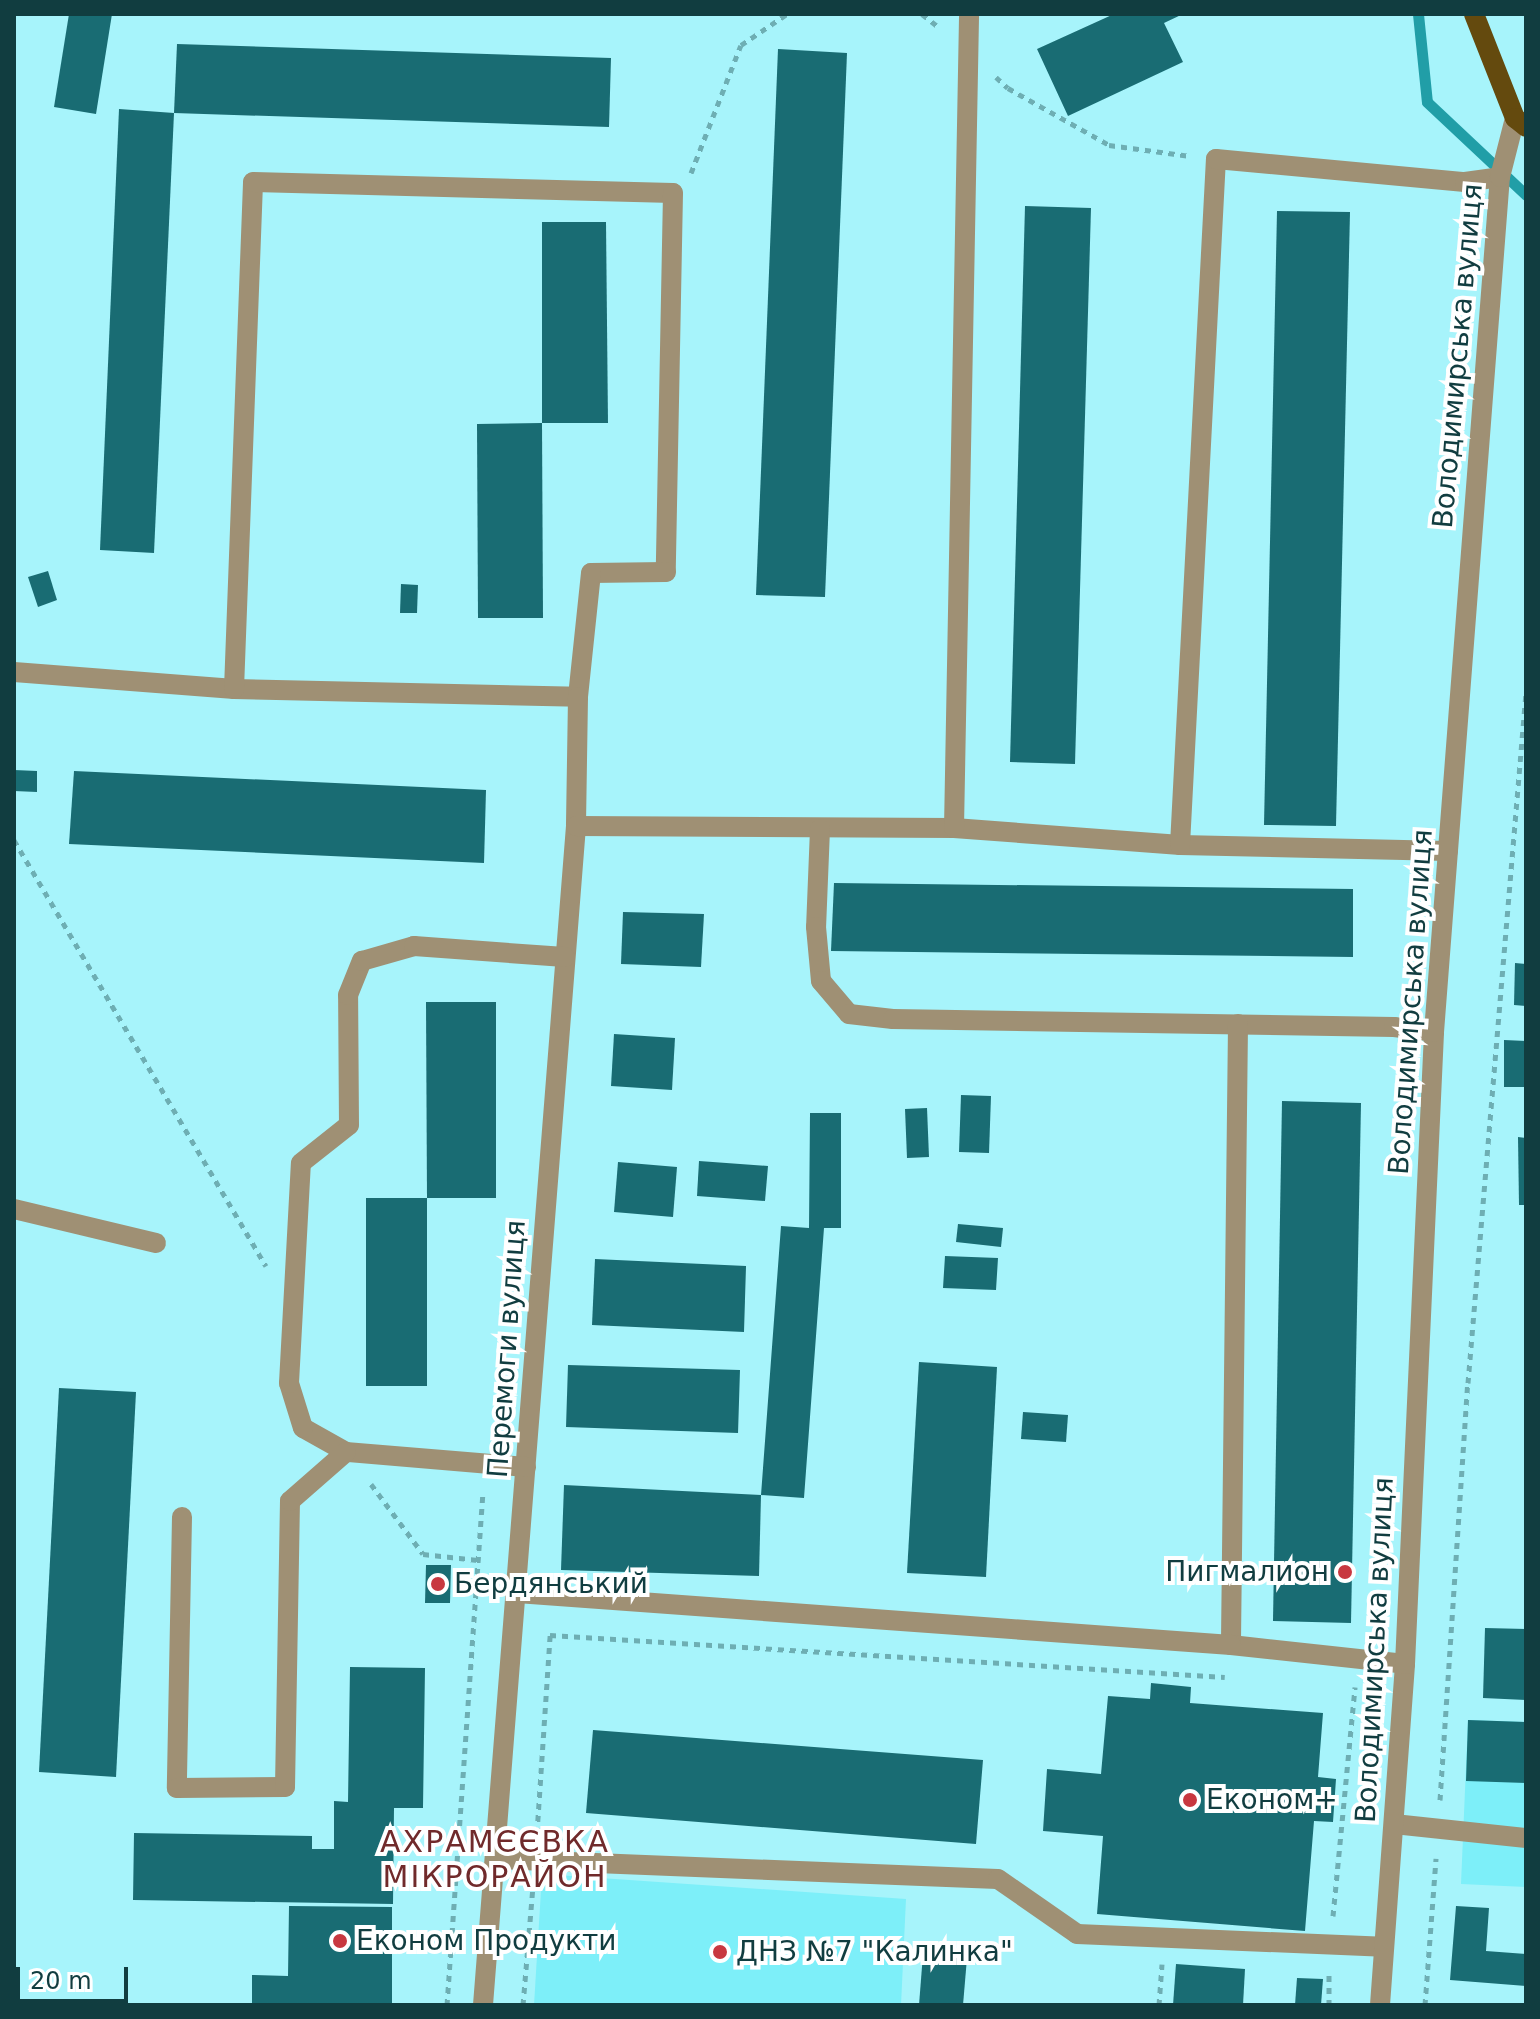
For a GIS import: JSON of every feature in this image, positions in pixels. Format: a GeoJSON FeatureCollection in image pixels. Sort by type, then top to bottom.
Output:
{"type":"FeatureCollection","features":[{"type":"Feature","properties":{"kind":"main road","name":"Володимирська вулиця"},"geometry":{"type":"LineString","coordinates":[[1474,14],[1521,122]]}},
{"type":"Feature","properties":{"kind":"street"},"geometry":{"type":"LineString","coordinates":[[954,828],[969,14]]}},
{"type":"Feature","properties":{"kind":"street","name":"Володимирська вулиця"},"geometry":{"type":"LineString","coordinates":[[1380,2005],[1405,1664],[1434,1032],[1500,177],[1521,122]]}},
{"type":"Feature","properties":{"kind":"street"},"geometry":{"type":"LineString","coordinates":[[1180,845],[1216,159],[1465,182],[1500,177]]}},
{"type":"Feature","properties":{"kind":"street"},"geometry":{"type":"LineString","coordinates":[[234,689],[253,182],[673,193],[673,219]]}},
{"type":"Feature","properties":{"kind":"street","name":"Перемоги вулиця"},"geometry":{"type":"LineString","coordinates":[[483,2005],[576,826],[578,697],[591,573],[666,572],[673,219]]}},
{"type":"Feature","properties":{"kind":"street"},"geometry":{"type":"LineString","coordinates":[[19,677],[234,689],[578,697]]}},
{"type":"Feature","properties":{"kind":"street"},"geometry":{"type":"LineString","coordinates":[[576,826],[954,828],[1180,845],[1448,851]]}},
{"type":"Feature","properties":{"kind":"street"},"geometry":{"type":"LineString","coordinates":[[820,829],[816,927],[821,981],[849,1014],[893,1019],[1394,1027],[1434,1032]]}},
{"type":"Feature","properties":{"kind":"street"},"geometry":{"type":"LineString","coordinates":[[526,1467],[346,1452],[303,1428],[289,1383],[301,1163],[349,1125],[348,995],[362,961],[414,946],[565,957]]}},
{"type":"Feature","properties":{"kind":"street"},"geometry":{"type":"LineString","coordinates":[[1231,1645],[1238,1024]]}},
{"type":"Feature","properties":{"kind":"street"},"geometry":{"type":"LineString","coordinates":[[14,1209],[156,1243]]}},
{"type":"Feature","properties":{"kind":"street"},"geometry":{"type":"LineString","coordinates":[[182,1517],[177,1788],[285,1787],[290,1501],[346,1452]]}},
{"type":"Feature","properties":{"kind":"street"},"geometry":{"type":"LineString","coordinates":[[517,1593],[1231,1645],[1405,1664]]}},
{"type":"Feature","properties":{"kind":"street"},"geometry":{"type":"LineString","coordinates":[[1394,1824],[1526,1838]]}},
{"type":"Feature","properties":{"kind":"street"},"geometry":{"type":"LineString","coordinates":[[495,1859],[998,1879],[1077,1934],[1383,1947]]}},
{"type":"Feature","properties":{"kind":"path"},"geometry":{"type":"LineString","coordinates":[[673,219],[741,45],[787,14]]}},
{"type":"Feature","properties":{"kind":"path"},"geometry":{"type":"LineString","coordinates":[[922,14],[968,50],[1008,88],[1109,145],[1216,159]]}},
{"type":"Feature","properties":{"kind":"path"},"geometry":{"type":"LineString","coordinates":[[1425,2005],[1468,1383],[1526,692]]}},
{"type":"Feature","properties":{"kind":"path"},"geometry":{"type":"LineString","coordinates":[[14,840],[293,1312]]}},
{"type":"Feature","properties":{"kind":"path"},"geometry":{"type":"LineString","coordinates":[[346,1452],[423,1554],[478,1560]]}},
{"type":"Feature","properties":{"kind":"path"},"geometry":{"type":"LineString","coordinates":[[447,2005],[485,1463]]}},
{"type":"Feature","properties":{"kind":"path"},"geometry":{"type":"LineString","coordinates":[[523,2005],[550,1635],[1231,1677]]}},
{"type":"Feature","properties":{"kind":"path"},"geometry":{"type":"LineString","coordinates":[[1329,2005],[1330,1944],[1356,1685],[1340,1684]]}},
{"type":"Feature","properties":{"kind":"path"},"geometry":{"type":"LineString","coordinates":[[1159,2005],[1163,1939]]}},
{"type":"Feature","properties":{"kind":"shaded area"},"geometry":{"type":"Polygon","coordinates":[[[1468,1720],[1526,1722],[1526,1887],[1461,1884],[1468,1720]]]}},
{"type":"Feature","properties":{"kind":"shaded area","name":"ДНЗ №7 \"Калинка\""},"geometry":{"type":"Polygon","coordinates":[[[542,1874],[906,1899],[901,2005],[534,2005],[542,1874]]]}},
{"type":"Feature","properties":{"kind":"building"},"geometry":{"type":"Polygon","coordinates":[[[69,14],[112,14],[96,114],[54,107],[69,14]]]}},
{"type":"Feature","properties":{"kind":"building"},"geometry":{"type":"Polygon","coordinates":[[[1114,14],[1183,14],[1164,23],[1183,62],[1068,116],[1037,49],[1114,14]]]}},
{"type":"Feature","properties":{"kind":"building"},"geometry":{"type":"Polygon","coordinates":[[[177,44],[611,58],[609,127],[174,113],[177,44]]]}},
{"type":"Feature","properties":{"kind":"building"},"geometry":{"type":"Polygon","coordinates":[[[778,49],[847,53],[825,597],[756,595],[778,49]]]}},
{"type":"Feature","properties":{"kind":"building"},"geometry":{"type":"Polygon","coordinates":[[[119,109],[174,113],[154,553],[100,550],[119,109]]]}},
{"type":"Feature","properties":{"kind":"building"},"geometry":{"type":"Polygon","coordinates":[[[1025,206],[1091,208],[1075,764],[1010,762],[1025,206]]]}},
{"type":"Feature","properties":{"kind":"building"},"geometry":{"type":"Polygon","coordinates":[[[1277,211],[1350,212],[1336,826],[1264,825],[1277,211]]]}},
{"type":"Feature","properties":{"kind":"building"},"geometry":{"type":"Polygon","coordinates":[[[542,222],[606,222],[608,423],[542,423],[542,222]]]}},
{"type":"Feature","properties":{"kind":"building"},"geometry":{"type":"Polygon","coordinates":[[[542,423],[543,618],[478,618],[477,424],[542,423]]]}},
{"type":"Feature","properties":{"kind":"building"},"geometry":{"type":"Polygon","coordinates":[[[48,571],[57,600],[38,607],[28,577],[48,571]]]}},
{"type":"Feature","properties":{"kind":"building"},"geometry":{"type":"Polygon","coordinates":[[[401,584],[418,585],[417,613],[400,613],[401,584]]]}},
{"type":"Feature","properties":{"kind":"building"},"geometry":{"type":"Polygon","coordinates":[[[14,770],[37,771],[37,792],[14,791],[14,770]]]}},
{"type":"Feature","properties":{"kind":"building"},"geometry":{"type":"Polygon","coordinates":[[[74,771],[486,790],[484,863],[69,844],[74,771]]]}},
{"type":"Feature","properties":{"kind":"building"},"geometry":{"type":"Polygon","coordinates":[[[834,883],[1353,889],[1353,957],[831,951],[834,883]]]}},
{"type":"Feature","properties":{"kind":"building"},"geometry":{"type":"Polygon","coordinates":[[[623,912],[704,914],[701,967],[621,964],[623,912]]]}},
{"type":"Feature","properties":{"kind":"building"},"geometry":{"type":"Polygon","coordinates":[[[1515,963],[1526,964],[1526,1006],[1514,1005],[1515,963]]]}},
{"type":"Feature","properties":{"kind":"building"},"geometry":{"type":"Polygon","coordinates":[[[426,1002],[496,1002],[496,1198],[427,1198],[426,1002]]]}},
{"type":"Feature","properties":{"kind":"building"},"geometry":{"type":"Polygon","coordinates":[[[614,1034],[675,1038],[672,1090],[611,1086],[614,1034]]]}},
{"type":"Feature","properties":{"kind":"building"},"geometry":{"type":"Polygon","coordinates":[[[1504,1040],[1526,1041],[1526,1087],[1504,1087],[1504,1040]]]}},
{"type":"Feature","properties":{"kind":"building"},"geometry":{"type":"Polygon","coordinates":[[[961,1095],[991,1096],[989,1153],[959,1152],[961,1095]]]}},
{"type":"Feature","properties":{"kind":"building"},"geometry":{"type":"Polygon","coordinates":[[[1282,1101],[1361,1103],[1351,1623],[1273,1621],[1282,1101]]]}},
{"type":"Feature","properties":{"kind":"building"},"geometry":{"type":"Polygon","coordinates":[[[927,1108],[929,1157],[907,1158],[905,1109],[927,1108]]]}},
{"type":"Feature","properties":{"kind":"building"},"geometry":{"type":"Polygon","coordinates":[[[810,1113],[841,1113],[841,1228],[824,1228],[804,1498],[761,1495],[781,1226],[809,1228],[810,1113]]]}},
{"type":"Feature","properties":{"kind":"building"},"geometry":{"type":"Polygon","coordinates":[[[1518,1137],[1526,1138],[1526,1205],[1519,1205],[1518,1137]]]}},
{"type":"Feature","properties":{"kind":"building"},"geometry":{"type":"Polygon","coordinates":[[[699,1161],[768,1166],[765,1201],[697,1196],[699,1161]]]}},
{"type":"Feature","properties":{"kind":"building"},"geometry":{"type":"Polygon","coordinates":[[[618,1162],[677,1167],[673,1217],[614,1212],[618,1162]]]}},
{"type":"Feature","properties":{"kind":"building"},"geometry":{"type":"Polygon","coordinates":[[[366,1198],[427,1198],[427,1386],[366,1386],[366,1198]]]}},
{"type":"Feature","properties":{"kind":"building"},"geometry":{"type":"Polygon","coordinates":[[[958,1224],[1003,1228],[1001,1247],[956,1242],[958,1224]]]}},
{"type":"Feature","properties":{"kind":"building"},"geometry":{"type":"Polygon","coordinates":[[[945,1256],[998,1258],[996,1290],[943,1288],[945,1256]]]}},
{"type":"Feature","properties":{"kind":"building"},"geometry":{"type":"Polygon","coordinates":[[[595,1259],[746,1266],[744,1332],[592,1325],[595,1259]]]}},
{"type":"Feature","properties":{"kind":"building"},"geometry":{"type":"Polygon","coordinates":[[[919,1362],[997,1367],[986,1577],[907,1573],[919,1362]]]}},
{"type":"Feature","properties":{"kind":"building"},"geometry":{"type":"Polygon","coordinates":[[[568,1365],[740,1370],[738,1433],[566,1427],[568,1365]]]}},
{"type":"Feature","properties":{"kind":"building"},"geometry":{"type":"Polygon","coordinates":[[[59,1388],[136,1392],[116,1777],[39,1772],[59,1388]]]}},
{"type":"Feature","properties":{"kind":"building"},"geometry":{"type":"Polygon","coordinates":[[[1023,1412],[1068,1415],[1066,1442],[1021,1439],[1023,1412]]]}},
{"type":"Feature","properties":{"kind":"building"},"geometry":{"type":"Polygon","coordinates":[[[564,1485],[761,1495],[759,1576],[561,1570],[564,1485]]]}},
{"type":"Feature","properties":{"kind":"building","name":"Бердянський"},"geometry":{"type":"Polygon","coordinates":[[[426,1565],[451,1565],[450,1603],[425,1603],[426,1565]]]}},
{"type":"Feature","properties":{"kind":"building"},"geometry":{"type":"Polygon","coordinates":[[[1485,1628],[1526,1629],[1526,1700],[1483,1698],[1485,1628]]]}},
{"type":"Feature","properties":{"kind":"building"},"geometry":{"type":"Polygon","coordinates":[[[350,1667],[425,1668],[423,1808],[394,1808],[393,1904],[133,1900],[134,1833],[312,1836],[312,1849],[334,1849],[334,1801],[348,1802],[350,1667]]]}},
{"type":"Feature","properties":{"kind":"building","name":"Економ+"},"geometry":{"type":"Polygon","coordinates":[[[1151,1683],[1191,1687],[1190,1703],[1323,1713],[1318,1777],[1336,1779],[1333,1822],[1314,1821],[1305,1931],[1097,1914],[1103,1836],[1043,1831],[1047,1769],[1101,1774],[1108,1696],[1150,1699],[1151,1683]]]}},
{"type":"Feature","properties":{"kind":"building"},"geometry":{"type":"Polygon","coordinates":[[[1468,1720],[1526,1722],[1526,1783],[1466,1781],[1468,1720]]]}},
{"type":"Feature","properties":{"kind":"building"},"geometry":{"type":"Polygon","coordinates":[[[593,1730],[983,1760],[976,1844],[586,1813],[593,1730]]]}},
{"type":"Feature","properties":{"kind":"building","name":"Економ Продукти"},"geometry":{"type":"Polygon","coordinates":[[[289,1906],[392,1907],[392,2005],[252,2005],[252,1975],[288,1976],[289,1906]]]}},
{"type":"Feature","properties":{"kind":"building"},"geometry":{"type":"Polygon","coordinates":[[[1456,1906],[1489,1908],[1486,1951],[1526,1954],[1526,1986],[1450,1980],[1456,1906]]]}},
{"type":"Feature","properties":{"kind":"building"},"geometry":{"type":"Polygon","coordinates":[[[923,1954],[967,1958],[963,2005],[919,2005],[923,1954]]]}},
{"type":"Feature","properties":{"kind":"building"},"geometry":{"type":"Polygon","coordinates":[[[1176,1964],[1245,1969],[1243,2005],[1173,2005],[1176,1964]]]}},
{"type":"Feature","properties":{"kind":"building"},"geometry":{"type":"Polygon","coordinates":[[[1297,1978],[1323,1979],[1321,2005],[1295,2005],[1297,1978]]]}},
{"type":"Feature","properties":{"kind":"waterway"},"geometry":{"type":"LineString","coordinates":[[1418,14],[1427,102],[1526,195]]}},
{"type":"Feature","properties":{"kind":"place","name":"Пигмалион"},"geometry":{"type":"Point","coordinates":[1345,1572]}},
{"type":"Feature","properties":{"kind":"place","name":"Бердянський"},"geometry":{"type":"Point","coordinates":[438,1584]}},
{"type":"Feature","properties":{"kind":"place","name":"Економ+"},"geometry":{"type":"Point","coordinates":[1190,1800]}},
{"type":"Feature","properties":{"kind":"place","name":"Економ Продукти"},"geometry":{"type":"Point","coordinates":[340,1941]}},
{"type":"Feature","properties":{"kind":"place","name":"ДНЗ №7 \"Калинка\""},"geometry":{"type":"Point","coordinates":[720,1952]}},
{"type":"Feature","properties":{"kind":"district","name":"АХРАМЄЄВКА МІКРОРАЙОН"},"geometry":{"type":"Point","coordinates":[495,1859]}}]}
